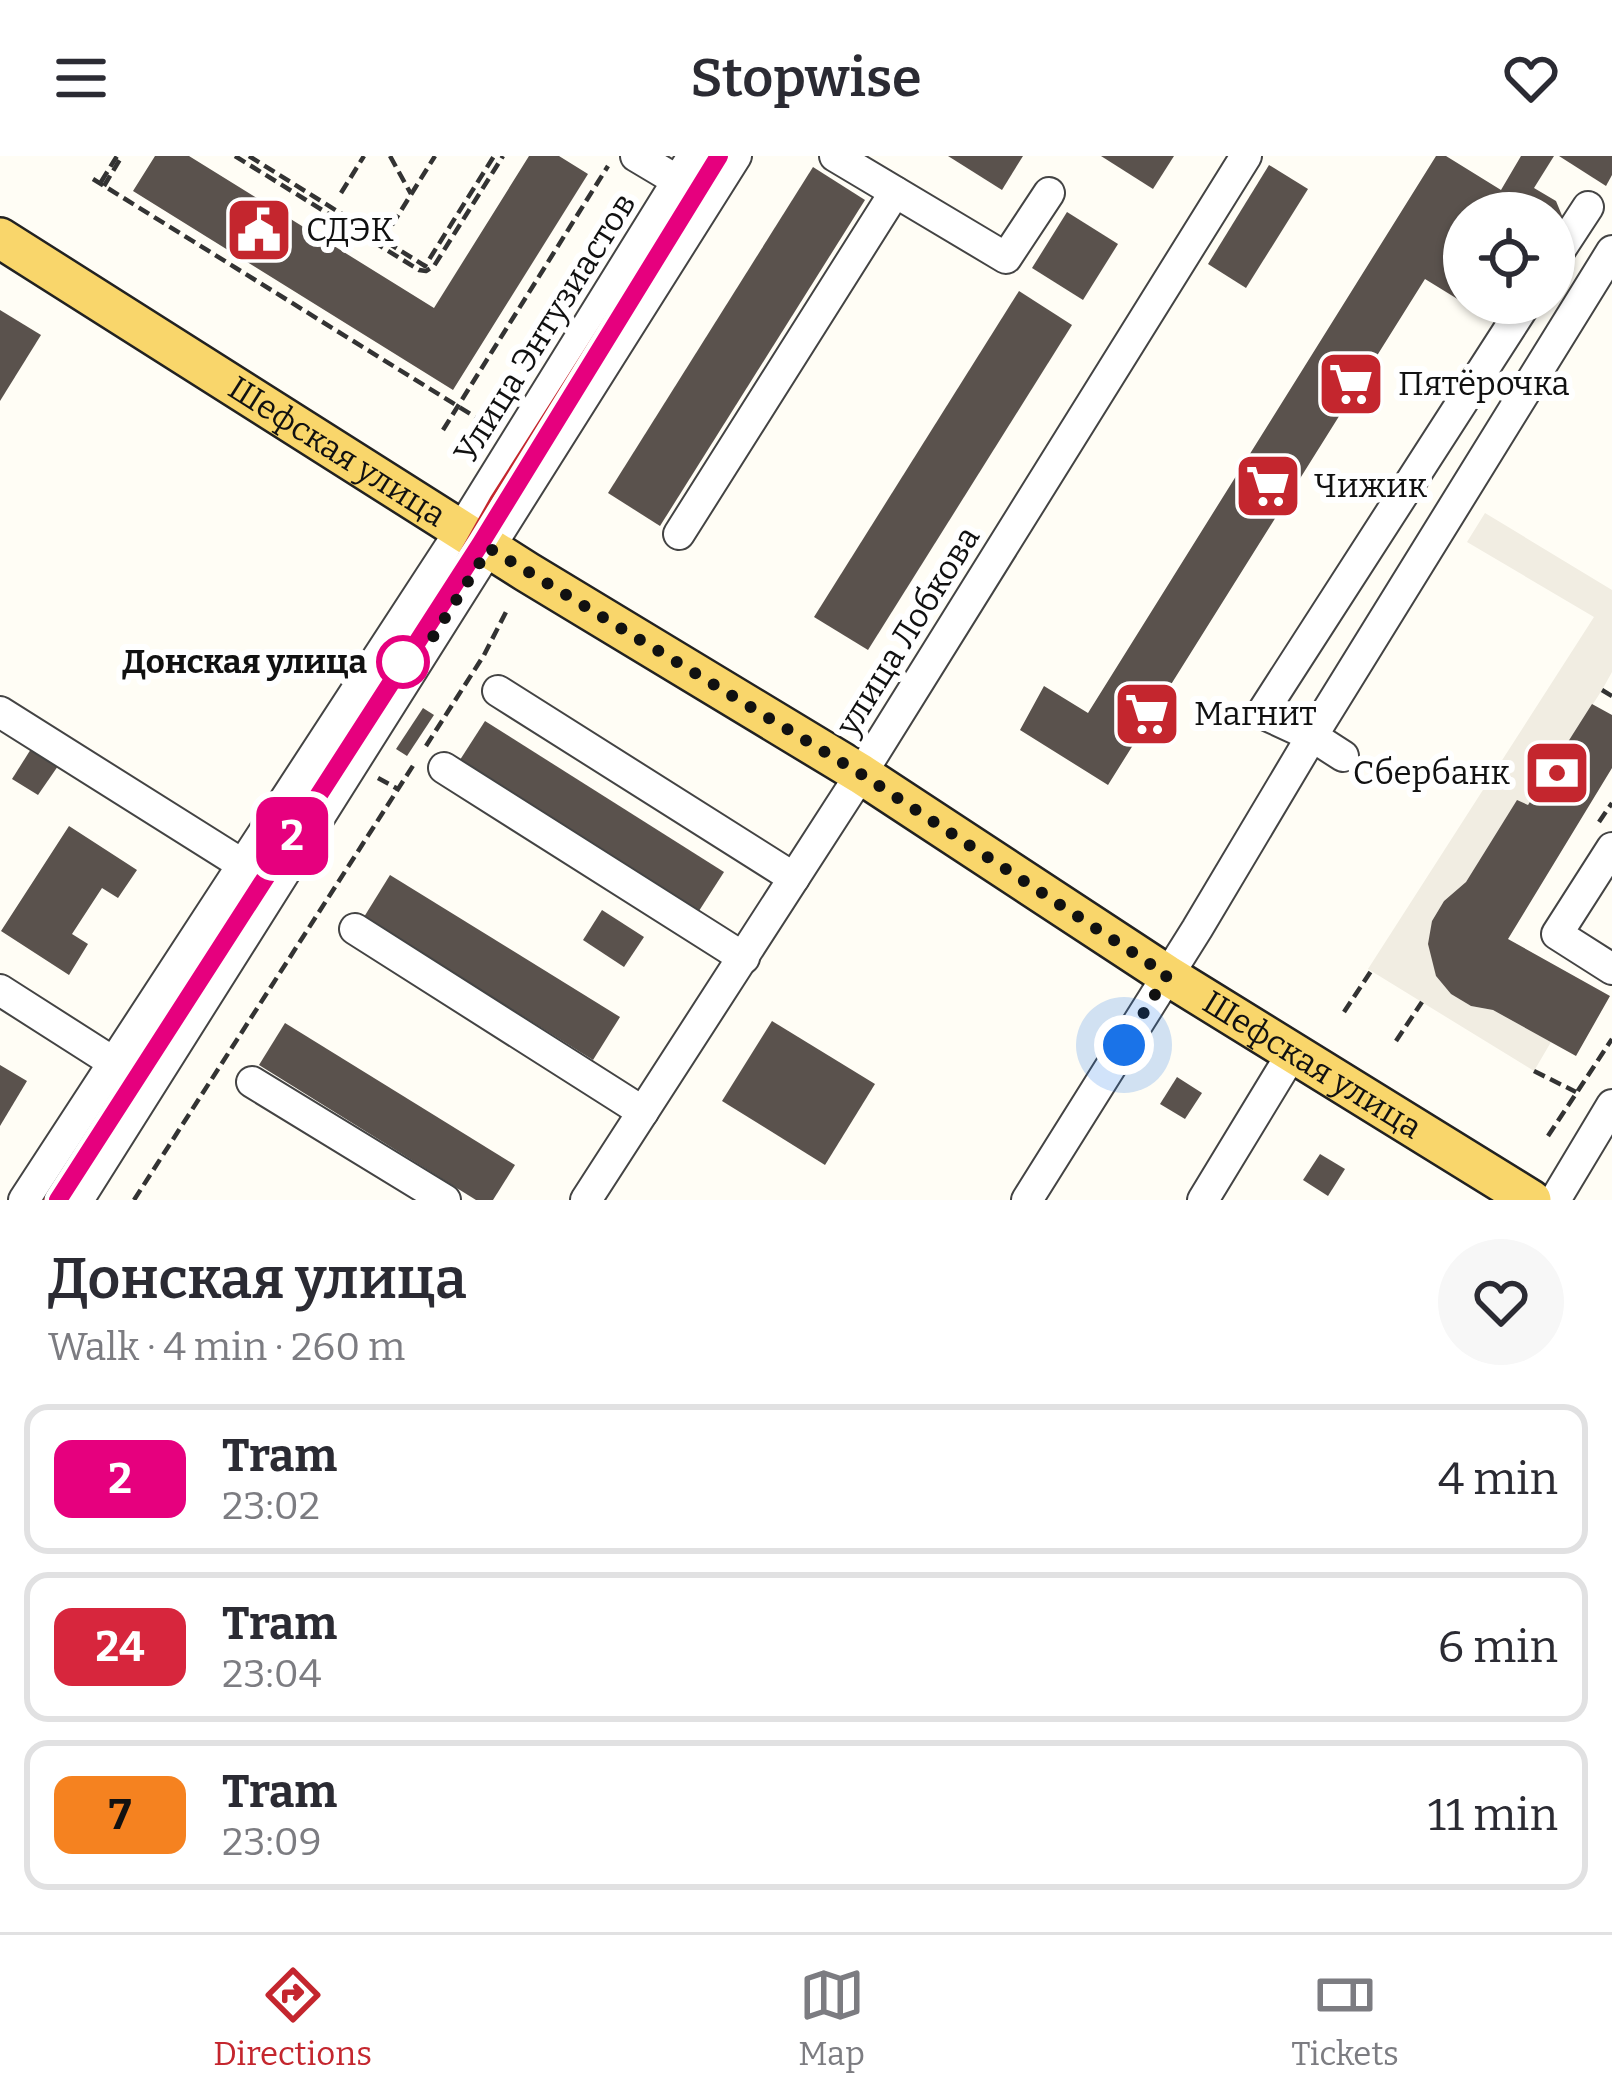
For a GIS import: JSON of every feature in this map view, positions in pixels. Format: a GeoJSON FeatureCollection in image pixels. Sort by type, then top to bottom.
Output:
{"type":"FeatureCollection","features":[{"type":"Feature","properties":{"kind":"main road","name":"Шефская улица"},"geometry":{"type":"LineString","coordinates":[[0,238],[475,539],[861,774],[1167,975],[1531,1200]]}},
{"type":"Feature","properties":{"kind":"street"},"geometry":{"type":"LineString","coordinates":[[636,156],[686,169],[708,199]]}},
{"type":"Feature","properties":{"kind":"street","name":"Улица Энтузиастов"},"geometry":{"type":"LineString","coordinates":[[24,1200],[243,864],[475,539],[736,156]]}},
{"type":"Feature","properties":{"kind":"street","name":"улица Лобкова"},"geometry":{"type":"LineString","coordinates":[[586,1200],[861,774],[1246,156]]}},
{"type":"Feature","properties":{"kind":"street"},"geometry":{"type":"LineString","coordinates":[[855,161],[896,193],[1006,258],[1049,193]]}},
{"type":"Feature","properties":{"kind":"street","name":"Улица Энтузиастов"},"geometry":{"type":"LineString","coordinates":[[79,1200],[276,886],[686,169]]}},
{"type":"Feature","properties":{"kind":"street"},"geometry":{"type":"LineString","coordinates":[[679,534],[896,193]]}},
{"type":"Feature","properties":{"kind":"street"},"geometry":{"type":"LineString","coordinates":[[1575,227],[1588,207]]}},
{"type":"Feature","properties":{"kind":"street"},"geometry":{"type":"LineString","coordinates":[[1575,292],[1612,251]]}},
{"type":"Feature","properties":{"kind":"street"},"geometry":{"type":"LineString","coordinates":[[1343,757],[1312,736],[1262,713],[1512,324]]}},
{"type":"Feature","properties":{"kind":"street"},"geometry":{"type":"LineString","coordinates":[[1027,1200],[1312,736],[1552,324]]}},
{"type":"Feature","properties":{"kind":"street"},"geometry":{"type":"LineString","coordinates":[[498,691],[794,878]]}},
{"type":"Feature","properties":{"kind":"street"},"geometry":{"type":"LineString","coordinates":[[0,712],[276,886]]}},
{"type":"Feature","properties":{"kind":"street"},"geometry":{"type":"LineString","coordinates":[[444,768],[744,958]]}},
{"type":"Feature","properties":{"kind":"street"},"geometry":{"type":"LineString","coordinates":[[1612,848],[1557,934],[1612,969]]}},
{"type":"Feature","properties":{"kind":"street"},"geometry":{"type":"LineString","coordinates":[[355,929],[643,1112]]}},
{"type":"Feature","properties":{"kind":"street"},"geometry":{"type":"LineString","coordinates":[[2,995],[151,1085]]}},
{"type":"Feature","properties":{"kind":"street"},"geometry":{"type":"LineString","coordinates":[[1203,1200],[1293,1052]]}},
{"type":"Feature","properties":{"kind":"street"},"geometry":{"type":"LineString","coordinates":[[252,1082],[446,1200]]}},
{"type":"Feature","properties":{"kind":"street"},"geometry":{"type":"LineString","coordinates":[[1555,1200],[1612,1105]]}},
{"type":"Feature","properties":{"kind":"path"},"geometry":{"type":"LineString","coordinates":[[102,185],[120,156]]}},
{"type":"Feature","properties":{"kind":"path"},"geometry":{"type":"LineString","coordinates":[[235,156],[426,271],[434,266],[503,156]]}},
{"type":"Feature","properties":{"kind":"path"},"geometry":{"type":"LineString","coordinates":[[249,156],[425,266],[494,156]]}},
{"type":"Feature","properties":{"kind":"path"},"geometry":{"type":"LineString","coordinates":[[341,193],[364,156]]}},
{"type":"Feature","properties":{"kind":"path"},"geometry":{"type":"LineString","coordinates":[[390,156],[411,194]]}},
{"type":"Feature","properties":{"kind":"path"},"geometry":{"type":"LineString","coordinates":[[392,225],[435,156]]}},
{"type":"Feature","properties":{"kind":"path"},"geometry":{"type":"LineString","coordinates":[[443,430],[614,156]]}},
{"type":"Feature","properties":{"kind":"path"},"geometry":{"type":"LineString","coordinates":[[93,179],[480,420]]}},
{"type":"Feature","properties":{"kind":"path"},"geometry":{"type":"LineString","coordinates":[[134,1200],[484,656],[508,610]]}},
{"type":"Feature","properties":{"kind":"path"},"geometry":{"type":"LineString","coordinates":[[1602,690],[1612,696]]}},
{"type":"Feature","properties":{"kind":"path"},"geometry":{"type":"LineString","coordinates":[[378,778],[398,788]]}},
{"type":"Feature","properties":{"kind":"path"},"geometry":{"type":"LineString","coordinates":[[1344,1012],[1371,971]]}},
{"type":"Feature","properties":{"kind":"path"},"geometry":{"type":"LineString","coordinates":[[1396,1041],[1422,1002]]}},
{"type":"Feature","properties":{"kind":"path"},"geometry":{"type":"LineString","coordinates":[[1548,1136],[1612,1039]]}},
{"type":"Feature","properties":{"kind":"path"},"geometry":{"type":"LineString","coordinates":[[1534,1071],[1576,1092]]}},
{"type":"Feature","properties":{"kind":"shaded area"},"geometry":{"type":"Polygon","coordinates":[[[1485,513],[1612,590],[1612,672],[1528,805],[1517,801],[1466,882],[1444,901],[1432,921],[1436,976],[1451,994],[1471,1006],[1493,1010],[1551,1042],[1534,1071],[1368,969],[1594,617],[1467,542],[1485,513]]]}},
{"type":"Feature","properties":{"kind":"building"},"geometry":{"type":"Polygon","coordinates":[[[155,156],[189,156],[434,308],[529,156],[559,156],[588,174],[453,390],[133,191],[155,156]]]}},
{"type":"Feature","properties":{"kind":"building"},"geometry":{"type":"Polygon","coordinates":[[[948,156],[1023,156],[1002,190],[948,156]]]}},
{"type":"Feature","properties":{"kind":"building"},"geometry":{"type":"Polygon","coordinates":[[[1101,156],[1174,156],[1153,189],[1101,156]]]}},
{"type":"Feature","properties":{"kind":"building"},"geometry":{"type":"Polygon","coordinates":[[[1436,156],[1446,156],[1501,190],[1521,156],[1554,156],[1534,188],[1541,192],[1443,192],[1443,290],[1425,279],[1108,785],[1020,730],[1044,686],[1088,713],[1436,156]]]}},
{"type":"Feature","properties":{"kind":"building"},"geometry":{"type":"Polygon","coordinates":[[[1559,156],[1612,156],[1612,175],[1606,186],[1559,156]]]}},
{"type":"Feature","properties":{"kind":"building"},"geometry":{"type":"Polygon","coordinates":[[[1269,165],[1308,189],[1246,288],[1208,264],[1269,165]]]}},
{"type":"Feature","properties":{"kind":"building"},"geometry":{"type":"Polygon","coordinates":[[[813,167],[865,200],[660,526],[608,493],[813,167]]]}},
{"type":"Feature","properties":{"kind":"building"},"geometry":{"type":"Polygon","coordinates":[[[1067,212],[1118,244],[1083,300],[1032,268],[1067,212]]]}},
{"type":"Feature","properties":{"kind":"building"},"geometry":{"type":"Polygon","coordinates":[[[1019,291],[1072,325],[868,650],[814,617],[1019,291]]]}},
{"type":"Feature","properties":{"kind":"building"},"geometry":{"type":"Polygon","coordinates":[[[0,310],[41,335],[0,401],[0,310]]]}},
{"type":"Feature","properties":{"kind":"building"},"geometry":{"type":"Polygon","coordinates":[[[1592,704],[1612,715],[1612,768],[1508,939],[1610,996],[1576,1056],[1493,1010],[1471,1006],[1451,994],[1436,976],[1428,944],[1432,921],[1444,901],[1466,882],[1517,800],[1528,805],[1592,704]]]}},
{"type":"Feature","properties":{"kind":"building"},"geometry":{"type":"Polygon","coordinates":[[[423,708],[434,715],[407,756],[396,749],[423,708]]]}},
{"type":"Feature","properties":{"kind":"building"},"geometry":{"type":"Polygon","coordinates":[[[485,721],[724,872],[697,914],[458,763],[485,721]]]}},
{"type":"Feature","properties":{"kind":"building"},"geometry":{"type":"Polygon","coordinates":[[[31,749],[58,766],[38,795],[12,779],[31,749]]]}},
{"type":"Feature","properties":{"kind":"building"},"geometry":{"type":"Polygon","coordinates":[[[69,826],[137,870],[118,898],[102,888],[72,934],[88,944],[69,975],[1,931],[69,826]]]}},
{"type":"Feature","properties":{"kind":"building"},"geometry":{"type":"Polygon","coordinates":[[[390,875],[620,1017],[593,1060],[364,917],[390,875]]]}},
{"type":"Feature","properties":{"kind":"building"},"geometry":{"type":"Polygon","coordinates":[[[602,910],[644,937],[624,967],[583,940],[602,910]]]}},
{"type":"Feature","properties":{"kind":"building"},"geometry":{"type":"Polygon","coordinates":[[[772,1021],[875,1084],[825,1165],[722,1101],[772,1021]]]}},
{"type":"Feature","properties":{"kind":"building"},"geometry":{"type":"Polygon","coordinates":[[[285,1023],[515,1165],[493,1200],[476,1200],[259,1065],[285,1023]]]}},
{"type":"Feature","properties":{"kind":"building"},"geometry":{"type":"Polygon","coordinates":[[[0,1065],[27,1081],[0,1126],[0,1065]]]}},
{"type":"Feature","properties":{"kind":"building"},"geometry":{"type":"Polygon","coordinates":[[[1177,1077],[1202,1093],[1185,1119],[1160,1104],[1177,1077]]]}},
{"type":"Feature","properties":{"kind":"building"},"geometry":{"type":"Polygon","coordinates":[[[1320,1154],[1345,1169],[1328,1196],[1303,1180],[1320,1154]]]}},
{"type":"Feature","properties":{"kind":"tram line"},"geometry":{"type":"LineString","coordinates":[[45,1200],[450,572],[492,497],[709,156]]}},
{"type":"Feature","properties":{"kind":"tram line","name":"2"},"geometry":{"type":"LineString","coordinates":[[58,1200],[481,543],[719,156]]}},
{"type":"Feature","properties":{"kind":"place","name":"СДЭК"},"geometry":{"type":"Point","coordinates":[259,230]}},
{"type":"Feature","properties":{"kind":"place","name":"Пятёрочка"},"geometry":{"type":"Point","coordinates":[1351,384]}},
{"type":"Feature","properties":{"kind":"place","name":"Чижик"},"geometry":{"type":"Point","coordinates":[1268,486]}},
{"type":"Feature","properties":{"kind":"place","name":"Донская улица"},"geometry":{"type":"Point","coordinates":[403,662]}},
{"type":"Feature","properties":{"kind":"place","name":"Магнит"},"geometry":{"type":"Point","coordinates":[1147,714]}},
{"type":"Feature","properties":{"kind":"place","name":"Сбербанк"},"geometry":{"type":"Point","coordinates":[1557,773]}},
{"type":"Feature","properties":{"kind":"route"},"geometry":{"type":"LineString","coordinates":[[403,662],[419,659],[489,548],[861,774],[1167,975],[1124,1045]]}}]}
